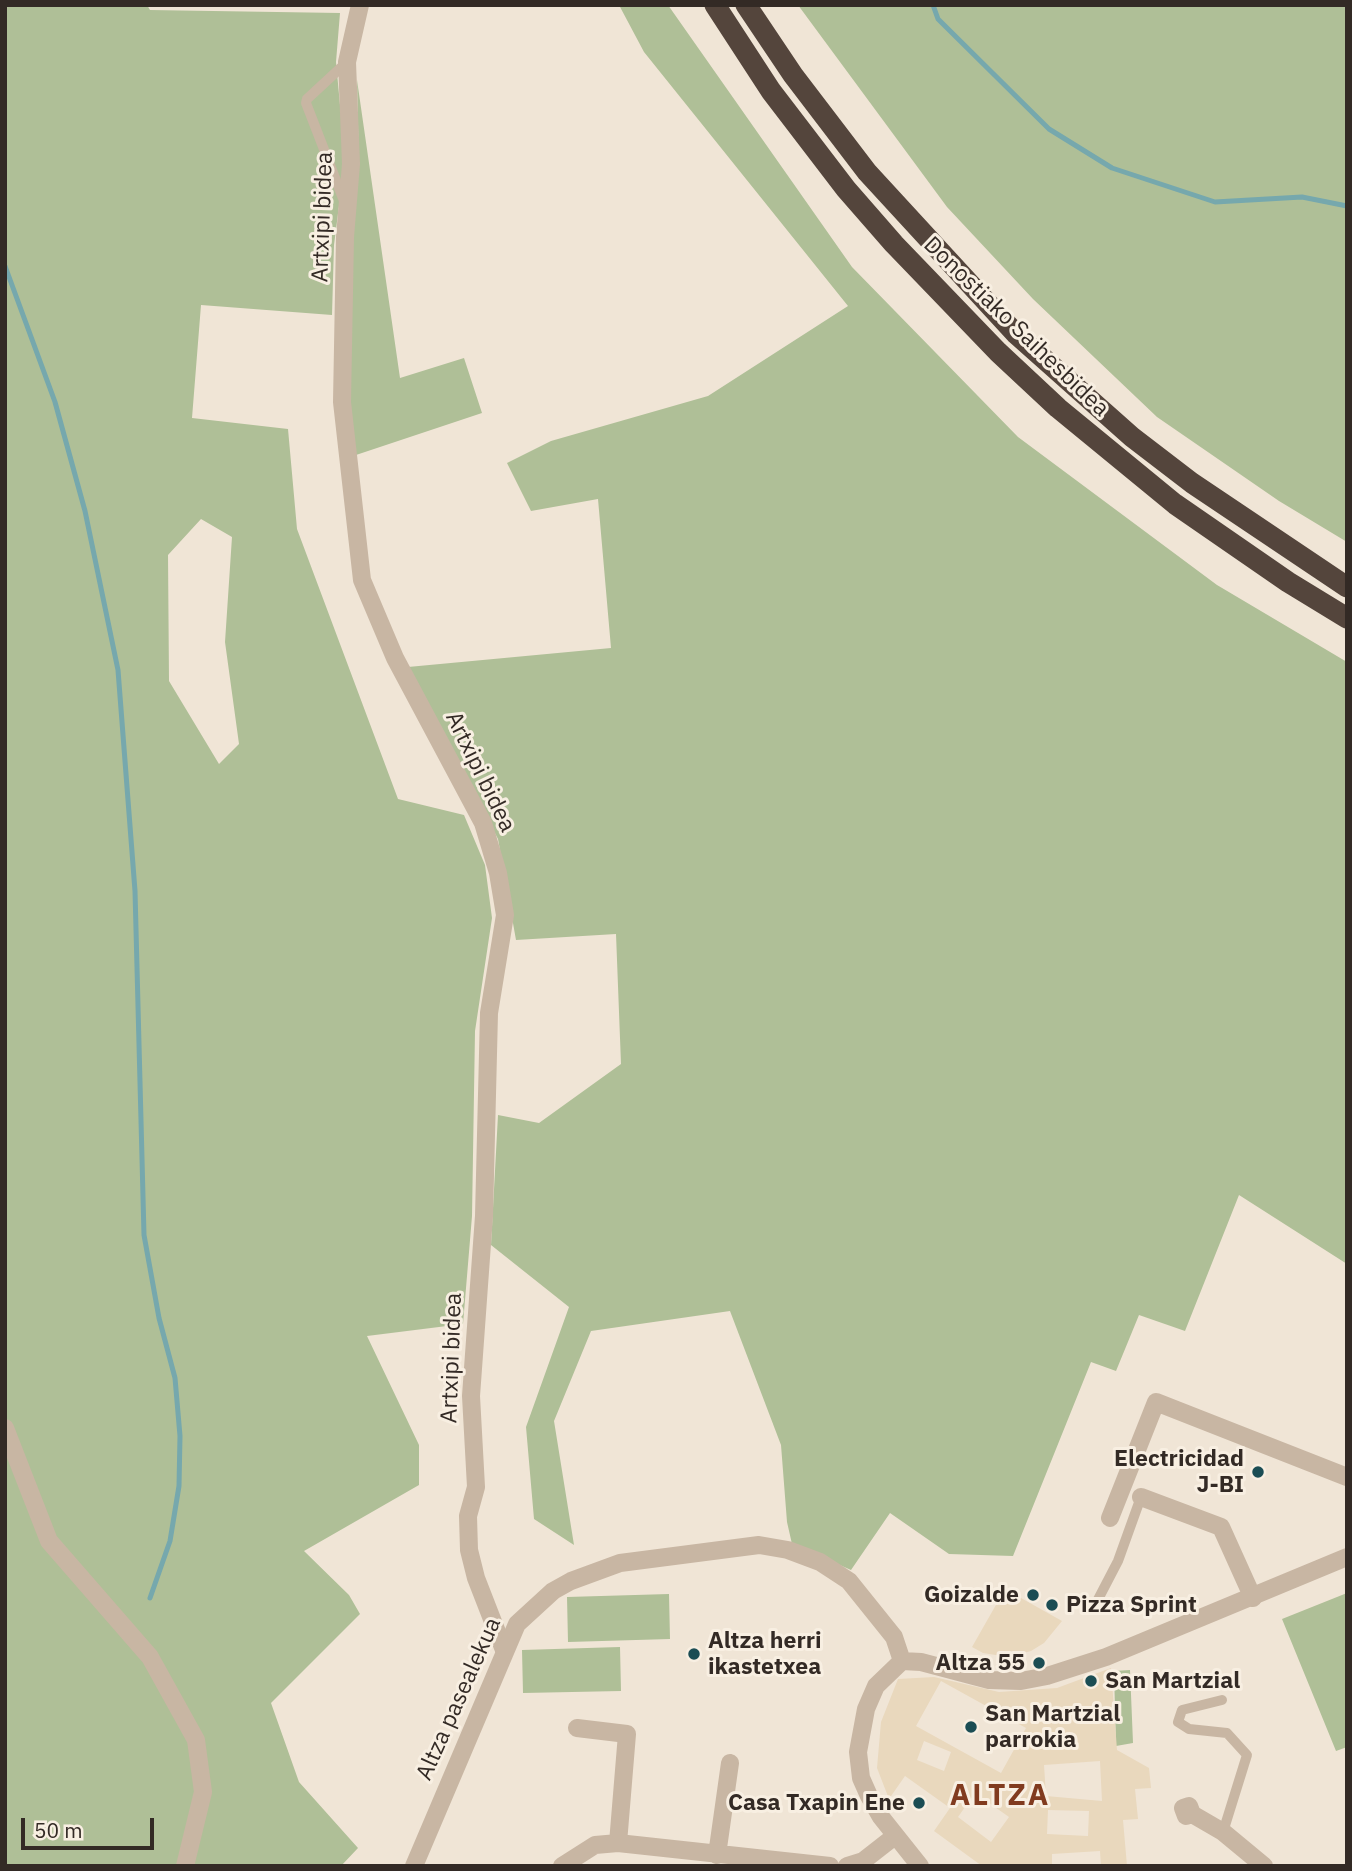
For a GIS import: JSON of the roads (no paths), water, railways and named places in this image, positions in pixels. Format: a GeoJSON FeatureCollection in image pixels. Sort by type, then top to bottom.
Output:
{"type":"FeatureCollection","features":[{"type":"Feature","properties":{"kind":"highway","name":"Donostiako Saihesbidea"},"geometry":{"type":"LineString","coordinates":[[715,5],[771,91],[846,189],[894,244],[998,352],[1067,417],[1175,504],[1288,583],[1347,618]]}},
{"type":"Feature","properties":{"kind":"highway","name":"Donostiako Saihesbidea"},"geometry":{"type":"LineString","coordinates":[[746,5],[793,75],[867,172],[1016,334],[1132,437],[1192,484],[1347,587]]}},
{"type":"Feature","properties":{"kind":"street","name":"Artxipi bidea"},"geometry":{"type":"LineString","coordinates":[[360,5],[347,62],[351,163],[346,206],[342,402],[362,580],[396,658],[483,822],[498,873],[505,915],[489,1013],[484,1216],[471,1396],[476,1487],[468,1516],[470,1550],[476,1578],[504,1650]]}},
{"type":"Feature","properties":{"kind":"street"},"geometry":{"type":"LineString","coordinates":[[1110,1518],[1156,1402],[1347,1477]]}},
{"type":"Feature","properties":{"kind":"street"},"geometry":{"type":"LineString","coordinates":[[5,1428],[49,1541],[150,1657],[196,1740],[203,1792],[185,1866]]}},
{"type":"Feature","properties":{"kind":"street"},"geometry":{"type":"LineString","coordinates":[[1141,1497],[1221,1527],[1253,1598]]}},
{"type":"Feature","properties":{"kind":"street","name":"Altza pasealekua"},"geometry":{"type":"LineString","coordinates":[[414,1866],[517,1624],[553,1591],[571,1581],[620,1563],[759,1545],[788,1550],[820,1562],[849,1581],[894,1637],[902,1661]]}},
{"type":"Feature","properties":{"kind":"street"},"geometry":{"type":"LineString","coordinates":[[920,1866],[881,1817],[860,1778],[858,1752],[866,1709],[876,1686],[902,1661],[921,1662],[989,1680],[1021,1681],[1059,1673],[1253,1598],[1347,1557]]}},
{"type":"Feature","properties":{"kind":"street"},"geometry":{"type":"LineString","coordinates":[[577,1728],[627,1734],[618,1843]]}},
{"type":"Feature","properties":{"kind":"street"},"geometry":{"type":"LineString","coordinates":[[717,1855],[730,1763]]}},
{"type":"Feature","properties":{"kind":"street"},"geometry":{"type":"LineString","coordinates":[[1192,1814],[1223,1832],[1264,1866]]}},
{"type":"Feature","properties":{"kind":"street"},"geometry":{"type":"LineString","coordinates":[[848,1866],[863,1861],[895,1836]]}},
{"type":"Feature","properties":{"kind":"street"},"geometry":{"type":"LineString","coordinates":[[562,1866],[596,1845],[618,1843],[830,1866]]}},
{"type":"Feature","properties":{"kind":"lane"},"geometry":{"type":"LineString","coordinates":[[346,206],[306,103],[307,99],[347,62]]}},
{"type":"Feature","properties":{"kind":"lane"},"geometry":{"type":"LineString","coordinates":[[1093,1609],[1118,1561],[1141,1497]]}},
{"type":"Feature","properties":{"kind":"lane"},"geometry":{"type":"LineString","coordinates":[[1222,1700],[1182,1710],[1178,1721],[1189,1729],[1227,1733],[1247,1755],[1223,1832]]}},
{"type":"Feature","properties":{"kind":"waterway"},"geometry":{"type":"LineString","coordinates":[[933,5],[938,19],[1049,129],[1112,168],[1215,202],[1302,197],[1347,206]]}},
{"type":"Feature","properties":{"kind":"waterway"},"geometry":{"type":"LineString","coordinates":[[5,266],[55,402],[85,511],[118,670],[135,891],[144,1235],[159,1318],[175,1378],[180,1436],[179,1486],[170,1541],[150,1598]]}},
{"type":"Feature","properties":{"kind":"place","name":"Electricidad J-BI"},"geometry":{"type":"Point","coordinates":[1258,1472]}},
{"type":"Feature","properties":{"kind":"place","name":"Goizalde"},"geometry":{"type":"Point","coordinates":[1033,1595]}},
{"type":"Feature","properties":{"kind":"place","name":"Pizza Sprint"},"geometry":{"type":"Point","coordinates":[1052,1605]}},
{"type":"Feature","properties":{"kind":"place","name":"Altza herri ikastetxea"},"geometry":{"type":"Point","coordinates":[694,1654]}},
{"type":"Feature","properties":{"kind":"place","name":"Altza 55"},"geometry":{"type":"Point","coordinates":[1039,1663]}},
{"type":"Feature","properties":{"kind":"place","name":"San Martzial"},"geometry":{"type":"Point","coordinates":[1091,1681]}},
{"type":"Feature","properties":{"kind":"place","name":"San Martzial parrokia"},"geometry":{"type":"Point","coordinates":[971,1727]}},
{"type":"Feature","properties":{"kind":"place","name":"Casa Txapin Ene"},"geometry":{"type":"Point","coordinates":[919,1803]}},
{"type":"Feature","properties":{"kind":"district","name":"ALTZA"},"geometry":{"type":"Point","coordinates":[1000,1796]}}]}
